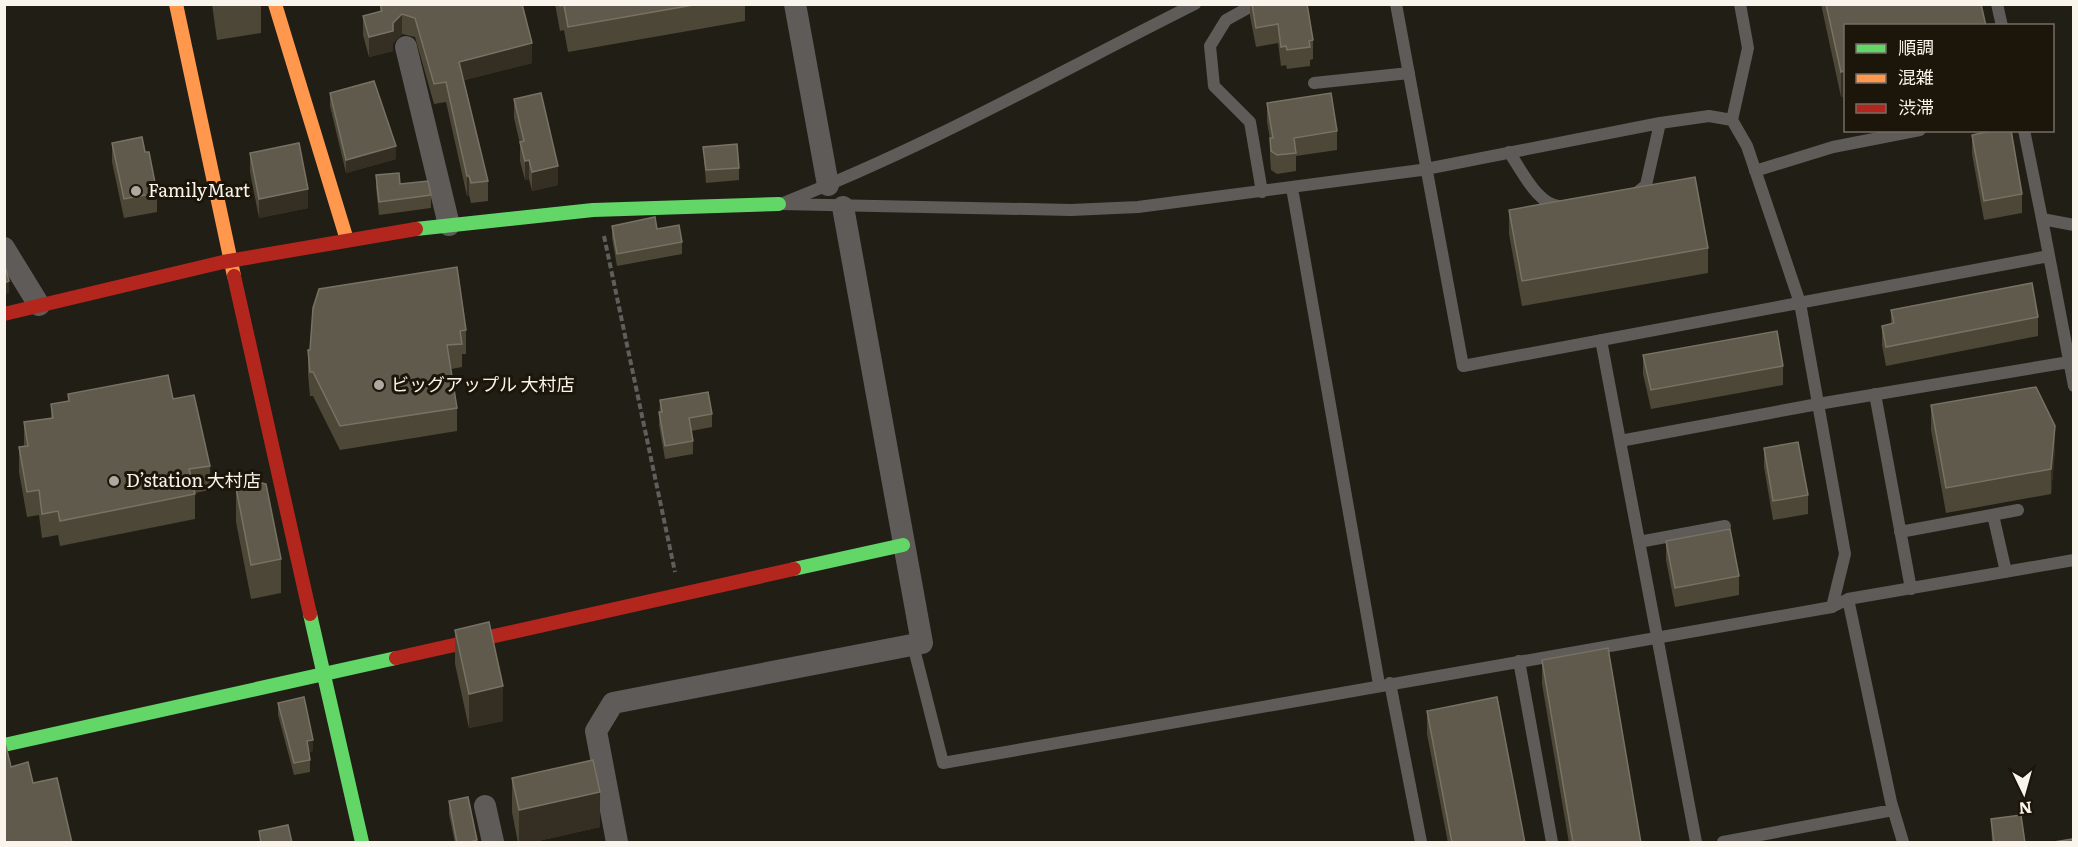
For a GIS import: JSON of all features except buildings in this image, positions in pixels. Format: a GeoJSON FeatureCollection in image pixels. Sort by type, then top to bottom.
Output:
{"type":"FeatureCollection","features":[{"type":"Feature","properties":{"kind":"street"},"geometry":{"type":"LineString","coordinates":[[176,4],[362,843]]}},
{"type":"Feature","properties":{"kind":"street"},"geometry":{"type":"LineString","coordinates":[[275,4],[347,240]]}},
{"type":"Feature","properties":{"kind":"street"},"geometry":{"type":"LineString","coordinates":[[795,4],[828,185]]}},
{"type":"Feature","properties":{"kind":"street"},"geometry":{"type":"LineString","coordinates":[[406,47],[449,225]]}},
{"type":"Feature","properties":{"kind":"street"},"geometry":{"type":"LineString","coordinates":[[4,314],[143,278],[232,260],[449,225],[594,210],[779,204]]}},
{"type":"Feature","properties":{"kind":"street"},"geometry":{"type":"LineString","coordinates":[[617,843],[596,731],[613,703],[922,643],[843,207]]}},
{"type":"Feature","properties":{"kind":"street"},"geometry":{"type":"LineString","coordinates":[[4,248],[39,305]]}},
{"type":"Feature","properties":{"kind":"street"},"geometry":{"type":"LineString","coordinates":[[4,745],[903,545]]}},
{"type":"Feature","properties":{"kind":"street"},"geometry":{"type":"LineString","coordinates":[[485,806],[493,843]]}},
{"type":"Feature","properties":{"kind":"lane"},"geometry":{"type":"LineString","coordinates":[[779,204],[828,185],[1195,4]]}},
{"type":"Feature","properties":{"kind":"lane"},"geometry":{"type":"LineString","coordinates":[[1255,4],[1226,20],[1210,46],[1214,86],[1250,122],[1262,192]]}},
{"type":"Feature","properties":{"kind":"lane"},"geometry":{"type":"LineString","coordinates":[[1396,4],[1463,366],[2049,256]]}},
{"type":"Feature","properties":{"kind":"lane"},"geometry":{"type":"LineString","coordinates":[[1740,4],[1748,48],[1732,120],[1747,146],[1800,303],[1845,554],[1832,607]]}},
{"type":"Feature","properties":{"kind":"lane"},"geometry":{"type":"LineString","coordinates":[[1997,4],[2002,24]]}},
{"type":"Feature","properties":{"kind":"lane"},"geometry":{"type":"LineString","coordinates":[[1314,83],[1409,73]]}},
{"type":"Feature","properties":{"kind":"lane"},"geometry":{"type":"LineString","coordinates":[[779,204],[1071,210],[1138,207],[1292,188],[1426,168],[1660,123],[1709,116],[1732,120]]}},
{"type":"Feature","properties":{"kind":"lane"},"geometry":{"type":"LineString","coordinates":[[1622,197],[1633,195],[1646,185],[1660,123]]}},
{"type":"Feature","properties":{"kind":"lane"},"geometry":{"type":"LineString","coordinates":[[1755,171],[1833,147],[1910,132]]}},
{"type":"Feature","properties":{"kind":"lane"},"geometry":{"type":"LineString","coordinates":[[2024,132],[2073,386]]}},
{"type":"Feature","properties":{"kind":"lane"},"geometry":{"type":"LineString","coordinates":[[1509,152],[1542,200],[1557,207],[1579,203]]}},
{"type":"Feature","properties":{"kind":"lane"},"geometry":{"type":"LineString","coordinates":[[1292,188],[1384,683],[1421,843]]}},
{"type":"Feature","properties":{"kind":"lane"},"geometry":{"type":"LineString","coordinates":[[2042,219],[2073,225]]}},
{"type":"Feature","properties":{"kind":"lane"},"geometry":{"type":"LineString","coordinates":[[1601,340],[1696,843]]}},
{"type":"Feature","properties":{"kind":"lane"},"geometry":{"type":"LineString","coordinates":[[1620,441],[1818,404],[2069,362]]}},
{"type":"Feature","properties":{"kind":"lane"},"geometry":{"type":"LineString","coordinates":[[1875,394],[1911,588]]}},
{"type":"Feature","properties":{"kind":"lane"},"geometry":{"type":"LineString","coordinates":[[1900,532],[2018,510]]}},
{"type":"Feature","properties":{"kind":"lane"},"geometry":{"type":"LineString","coordinates":[[1994,515],[2006,572]]}},
{"type":"Feature","properties":{"kind":"lane"},"geometry":{"type":"LineString","coordinates":[[1639,542],[1725,526]]}},
{"type":"Feature","properties":{"kind":"lane"},"geometry":{"type":"LineString","coordinates":[[913,645],[943,763],[1384,683],[1832,607],[1848,599],[2073,560]]}},
{"type":"Feature","properties":{"kind":"lane"},"geometry":{"type":"LineString","coordinates":[[1848,599],[1893,810],[1903,843]]}},
{"type":"Feature","properties":{"kind":"lane"},"geometry":{"type":"LineString","coordinates":[[1519,661],[1552,843]]}},
{"type":"Feature","properties":{"kind":"lane"},"geometry":{"type":"LineString","coordinates":[[1723,843],[1893,810]]}},
{"type":"Feature","properties":{"kind":"path"},"geometry":{"type":"LineString","coordinates":[[594,210],[604,237],[681,593]]}},
{"type":"Feature","properties":{"kind":"traffic: fast"},"geometry":{"type":"LineString","coordinates":[[416,229],[593,210],[779,204]]}},
{"type":"Feature","properties":{"kind":"traffic: fast"},"geometry":{"type":"LineString","coordinates":[[794,569],[903,545]]}},
{"type":"Feature","properties":{"kind":"traffic: fast"},"geometry":{"type":"LineString","coordinates":[[310,614],[362,842]]}},
{"type":"Feature","properties":{"kind":"traffic: fast"},"geometry":{"type":"LineString","coordinates":[[4,745],[396,658]]}},
{"type":"Feature","properties":{"kind":"traffic: slow"},"geometry":{"type":"LineString","coordinates":[[176,4],[234,276]]}},
{"type":"Feature","properties":{"kind":"traffic: slow"},"geometry":{"type":"LineString","coordinates":[[275,4],[347,240]]}},
{"type":"Feature","properties":{"kind":"traffic: jam"},"geometry":{"type":"LineString","coordinates":[[4,314],[223,262],[416,229]]}},
{"type":"Feature","properties":{"kind":"traffic: jam"},"geometry":{"type":"LineString","coordinates":[[234,276],[310,614]]}},
{"type":"Feature","properties":{"kind":"traffic: jam"},"geometry":{"type":"LineString","coordinates":[[396,658],[794,569]]}},
{"type":"Feature","properties":{"kind":"place","name":"FamilyMart"},"geometry":{"type":"Point","coordinates":[136,191]}},
{"type":"Feature","properties":{"kind":"place","name":"ビッグアップル 大村店"},"geometry":{"type":"Point","coordinates":[379,385]}},
{"type":"Feature","properties":{"kind":"place","name":"D’station 大村店"},"geometry":{"type":"Point","coordinates":[114,481]}}]}
